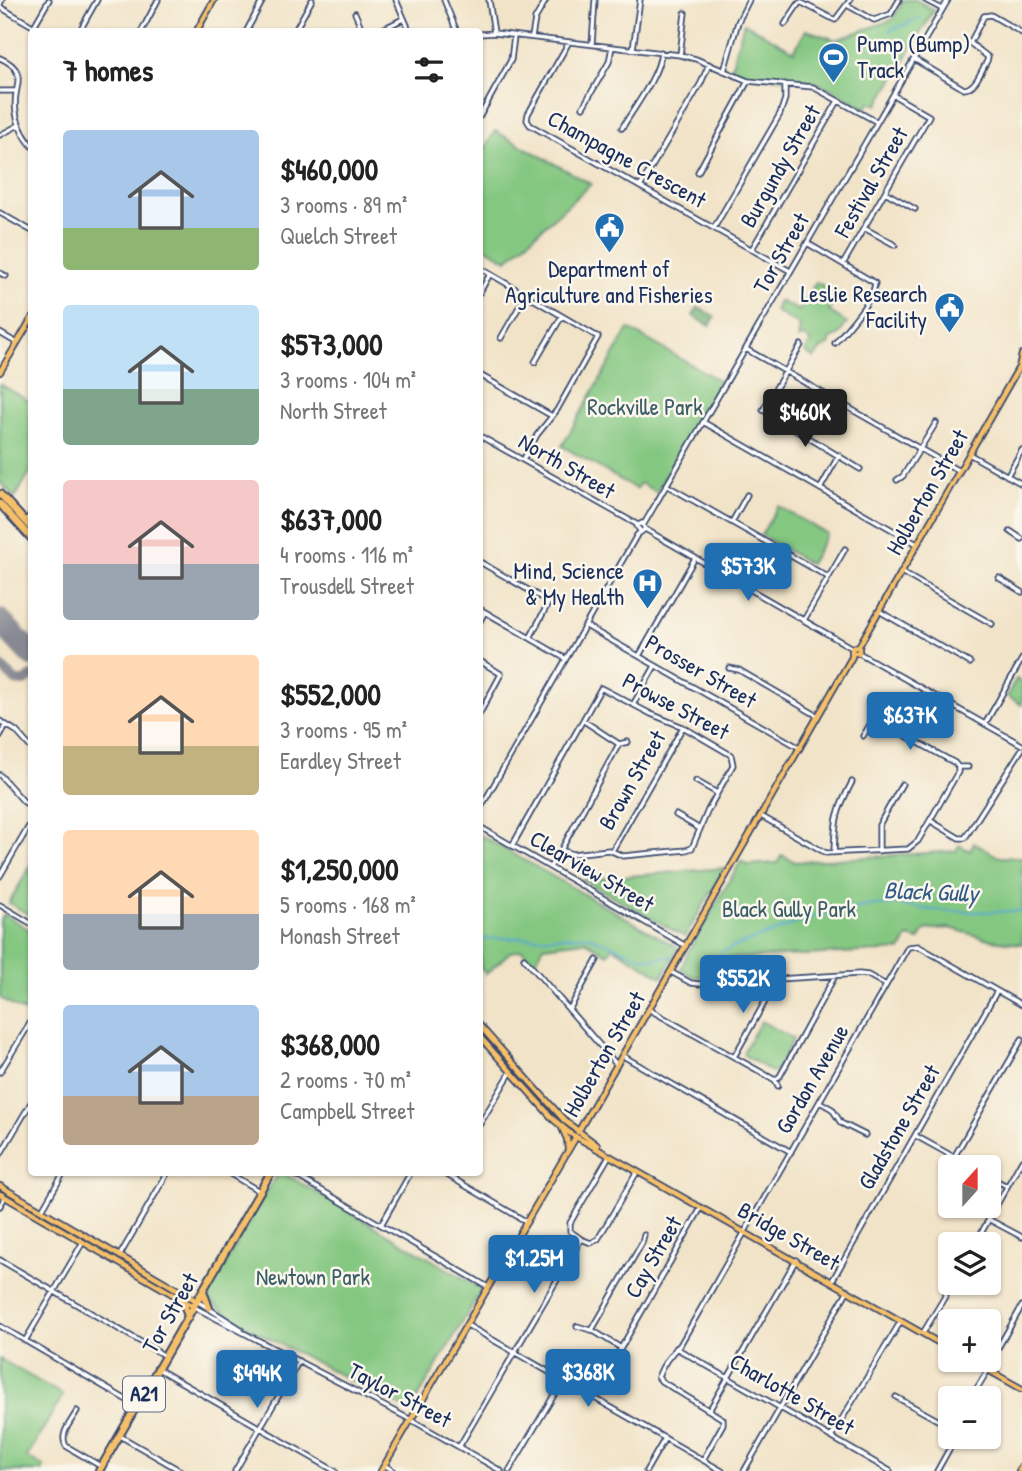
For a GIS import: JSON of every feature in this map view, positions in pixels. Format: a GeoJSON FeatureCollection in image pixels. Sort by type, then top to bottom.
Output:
{"type":"FeatureCollection","features":[{"type":"Feature","properties":{"kind":"highway"},"geometry":{"type":"LineString","coordinates":[[0,494],[28,532]]}},
{"type":"Feature","properties":{"kind":"highway"},"geometry":{"type":"LineString","coordinates":[[0,505],[28,527]]}},
{"type":"Feature","properties":{"kind":"highway","name":"Tor Street"},"geometry":{"type":"LineString","coordinates":[[101,1469],[269,1176]]}},
{"type":"Feature","properties":{"kind":"highway"},"geometry":{"type":"LineString","coordinates":[[203,1291],[209,1308]]}},
{"type":"Feature","properties":{"kind":"highway"},"geometry":{"type":"LineString","coordinates":[[183,1300],[188,1317]]}},
{"type":"Feature","properties":{"kind":"main road"},"geometry":{"type":"LineString","coordinates":[[198,28],[214,0]]}},
{"type":"Feature","properties":{"kind":"main road"},"geometry":{"type":"LineString","coordinates":[[0,372],[28,325]]}},
{"type":"Feature","properties":{"kind":"main road","name":"Holberton Street"},"geometry":{"type":"LineString","coordinates":[[381,1471],[859,646],[1021,362],[1022,354]]}},
{"type":"Feature","properties":{"kind":"main road","name":"Bridge Street"},"geometry":{"type":"LineString","coordinates":[[483,1029],[577,1135]]}},
{"type":"Feature","properties":{"kind":"main road","name":"Bridge Street"},"geometry":{"type":"LineString","coordinates":[[483,1040],[562,1128],[938,1342]]}},
{"type":"Feature","properties":{"kind":"main road"},"geometry":{"type":"LineString","coordinates":[[565,1121],[578,1125],[588,1116]]}},
{"type":"Feature","properties":{"kind":"main road"},"geometry":{"type":"LineString","coordinates":[[562,1128],[568,1151]]}},
{"type":"Feature","properties":{"kind":"main road","name":"Taylor Street"},"geometry":{"type":"LineString","coordinates":[[0,1186],[83,1242],[118,1259],[183,1300],[196,1304]]}},
{"type":"Feature","properties":{"kind":"main road","name":"Taylor Street"},"geometry":{"type":"LineString","coordinates":[[2,1195],[40,1213],[196,1304]]}},
{"type":"Feature","properties":{"kind":"main road"},"geometry":{"type":"LineString","coordinates":[[991,1372],[1021,1388]]}},
{"type":"Feature","properties":{"kind":"main road"},"geometry":{"type":"LineString","coordinates":[[1019,1471],[1022,1466]]}},
{"type":"Feature","properties":{"kind":"street"},"geometry":{"type":"LineString","coordinates":[[34,26],[49,0]]}},
{"type":"Feature","properties":{"kind":"street"},"geometry":{"type":"LineString","coordinates":[[81,28],[97,0]]}},
{"type":"Feature","properties":{"kind":"street"},"geometry":{"type":"LineString","coordinates":[[143,28],[158,0]]}},
{"type":"Feature","properties":{"kind":"street"},"geometry":{"type":"LineString","coordinates":[[248,28],[263,0]]}},
{"type":"Feature","properties":{"kind":"street"},"geometry":{"type":"LineString","coordinates":[[296,28],[312,0]]}},
{"type":"Feature","properties":{"kind":"street"},"geometry":{"type":"LineString","coordinates":[[396,0],[408,28]]}},
{"type":"Feature","properties":{"kind":"street"},"geometry":{"type":"LineString","coordinates":[[444,0],[455,28]]}},
{"type":"Feature","properties":{"kind":"street"},"geometry":{"type":"LineString","coordinates":[[489,0],[494,33]]}},
{"type":"Feature","properties":{"kind":"street"},"geometry":{"type":"LineString","coordinates":[[592,44],[595,0]]}},
{"type":"Feature","properties":{"kind":"street"},"geometry":{"type":"LineString","coordinates":[[633,49],[640,0]]}},
{"type":"Feature","properties":{"kind":"street"},"geometry":{"type":"LineString","coordinates":[[724,71],[738,22],[749,0]]}},
{"type":"Feature","properties":{"kind":"street"},"geometry":{"type":"LineString","coordinates":[[785,24],[799,3],[835,20],[850,0]]}},
{"type":"Feature","properties":{"kind":"street"},"geometry":{"type":"LineString","coordinates":[[847,5],[874,20],[891,14],[899,0]]}},
{"type":"Feature","properties":{"kind":"street"},"geometry":{"type":"LineString","coordinates":[[925,0],[942,9]]}},
{"type":"Feature","properties":{"kind":"street","name":"Tor Street"},"geometry":{"type":"LineString","coordinates":[[483,804],[948,0]]}},
{"type":"Feature","properties":{"kind":"street"},"geometry":{"type":"LineString","coordinates":[[532,37],[534,24],[544,1]]}},
{"type":"Feature","properties":{"kind":"street"},"geometry":{"type":"LineString","coordinates":[[1,4],[37,28]]}},
{"type":"Feature","properties":{"kind":"street"},"geometry":{"type":"LineString","coordinates":[[355,13],[361,28]]}},
{"type":"Feature","properties":{"kind":"street"},"geometry":{"type":"LineString","coordinates":[[680,55],[685,13]]}},
{"type":"Feature","properties":{"kind":"street"},"geometry":{"type":"LineString","coordinates":[[914,59],[964,89],[969,89],[988,57],[970,43],[984,16],[991,15],[1022,33]]}},
{"type":"Feature","properties":{"kind":"street"},"geometry":{"type":"LineString","coordinates":[[385,28],[404,19]]}},
{"type":"Feature","properties":{"kind":"street"},"geometry":{"type":"LineString","coordinates":[[483,34],[514,35],[680,55],[748,81],[765,85],[813,87],[877,122]]}},
{"type":"Feature","properties":{"kind":"street"},"geometry":{"type":"LineString","coordinates":[[483,111],[511,60],[514,35]]}},
{"type":"Feature","properties":{"kind":"street","name":"Champagne Crescent"},"geometry":{"type":"LineString","coordinates":[[569,42],[527,120],[530,125],[790,271]]}},
{"type":"Feature","properties":{"kind":"street"},"geometry":{"type":"LineString","coordinates":[[583,107],[609,62],[612,47]]}},
{"type":"Feature","properties":{"kind":"street"},"geometry":{"type":"LineString","coordinates":[[622,128],[656,71],[661,52]]}},
{"type":"Feature","properties":{"kind":"street"},"geometry":{"type":"LineString","coordinates":[[0,58],[12,65],[16,71],[19,125],[28,140]]}},
{"type":"Feature","properties":{"kind":"street"},"geometry":{"type":"LineString","coordinates":[[640,187],[701,83],[709,64]]}},
{"type":"Feature","properties":{"kind":"street"},"geometry":{"type":"LineString","coordinates":[[698,172],[748,81]]}},
{"type":"Feature","properties":{"kind":"street"},"geometry":{"type":"LineString","coordinates":[[714,228],[780,114],[785,99],[785,84]]}},
{"type":"Feature","properties":{"kind":"street"},"geometry":{"type":"LineString","coordinates":[[0,91],[16,91]]}},
{"type":"Feature","properties":{"kind":"street","name":"Festival Street"},"geometry":{"type":"LineString","coordinates":[[843,264],[929,116],[893,95]]}},
{"type":"Feature","properties":{"kind":"street","name":"Burgundy Street"},"geometry":{"type":"LineString","coordinates":[[752,249],[838,100]]}},
{"type":"Feature","properties":{"kind":"street"},"geometry":{"type":"LineString","coordinates":[[0,135],[19,125]]}},
{"type":"Feature","properties":{"kind":"street"},"geometry":{"type":"LineString","coordinates":[[885,192],[915,209]]}},
{"type":"Feature","properties":{"kind":"street"},"geometry":{"type":"LineString","coordinates":[[0,213],[28,230]]}},
{"type":"Feature","properties":{"kind":"street"},"geometry":{"type":"LineString","coordinates":[[864,228],[895,245]]}},
{"type":"Feature","properties":{"kind":"street"},"geometry":{"type":"LineString","coordinates":[[807,243],[875,283],[875,288],[835,343]]}},
{"type":"Feature","properties":{"kind":"street"},"geometry":{"type":"LineString","coordinates":[[483,270],[597,337],[557,410],[523,460]]}},
{"type":"Feature","properties":{"kind":"street"},"geometry":{"type":"LineString","coordinates":[[0,273],[6,276]]}},
{"type":"Feature","properties":{"kind":"street"},"geometry":{"type":"LineString","coordinates":[[483,287],[490,274]]}},
{"type":"Feature","properties":{"kind":"street"},"geometry":{"type":"LineString","coordinates":[[501,338],[526,295]]}},
{"type":"Feature","properties":{"kind":"street"},"geometry":{"type":"LineString","coordinates":[[535,362],[562,316]]}},
{"type":"Feature","properties":{"kind":"street"},"geometry":{"type":"LineString","coordinates":[[0,333],[17,343]]}},
{"type":"Feature","properties":{"kind":"street"},"geometry":{"type":"LineString","coordinates":[[801,345],[763,410],[860,468]]}},
{"type":"Feature","properties":{"kind":"street"},"geometry":{"type":"LineString","coordinates":[[746,349],[959,471]]}},
{"type":"Feature","properties":{"kind":"street"},"geometry":{"type":"LineString","coordinates":[[483,377],[552,416]]}},
{"type":"Feature","properties":{"kind":"street"},"geometry":{"type":"LineString","coordinates":[[703,422],[917,544]]}},
{"type":"Feature","properties":{"kind":"street"},"geometry":{"type":"LineString","coordinates":[[897,480],[903,476],[936,423]]}},
{"type":"Feature","properties":{"kind":"street","name":"North Street"},"geometry":{"type":"LineString","coordinates":[[483,438],[643,528]]}},
{"type":"Feature","properties":{"kind":"street"},"geometry":{"type":"LineString","coordinates":[[1007,476],[1022,450]]}},
{"type":"Feature","properties":{"kind":"street"},"geometry":{"type":"LineString","coordinates":[[969,454],[1022,484]]}},
{"type":"Feature","properties":{"kind":"street"},"geometry":{"type":"LineString","coordinates":[[820,489],[839,455]]}},
{"type":"Feature","properties":{"kind":"street"},"geometry":{"type":"LineString","coordinates":[[666,485],[828,577]]}},
{"type":"Feature","properties":{"kind":"street"},"geometry":{"type":"LineString","coordinates":[[732,522],[747,495]]}},
{"type":"Feature","properties":{"kind":"street"},"geometry":{"type":"LineString","coordinates":[[24,525],[28,518]]}},
{"type":"Feature","properties":{"kind":"street"},"geometry":{"type":"LineString","coordinates":[[643,528],[1022,747],[965,838],[959,838],[930,820]]}},
{"type":"Feature","properties":{"kind":"street"},"geometry":{"type":"LineString","coordinates":[[1010,531],[1022,539]]}},
{"type":"Feature","properties":{"kind":"street"},"geometry":{"type":"LineString","coordinates":[[804,621],[845,549]]}},
{"type":"Feature","properties":{"kind":"street"},"geometry":{"type":"LineString","coordinates":[[639,656],[695,558]]}},
{"type":"Feature","properties":{"kind":"street"},"geometry":{"type":"LineString","coordinates":[[483,564],[549,602],[530,638]]}},
{"type":"Feature","properties":{"kind":"street"},"geometry":{"type":"LineString","coordinates":[[901,572],[992,625]]}},
{"type":"Feature","properties":{"kind":"street"},"geometry":{"type":"LineString","coordinates":[[999,578],[1022,592]]}},
{"type":"Feature","properties":{"kind":"street"},"geometry":{"type":"LineString","coordinates":[[879,611],[970,663]]}},
{"type":"Feature","properties":{"kind":"street"},"geometry":{"type":"LineString","coordinates":[[483,616],[485,612],[566,659]]}},
{"type":"Feature","properties":{"kind":"street","name":"Prosser Street"},"geometry":{"type":"LineString","coordinates":[[585,626],[800,748]]}},
{"type":"Feature","properties":{"kind":"street"},"geometry":{"type":"LineString","coordinates":[[985,724],[1022,659]]}},
{"type":"Feature","properties":{"kind":"street"},"geometry":{"type":"LineString","coordinates":[[483,663],[501,674],[483,707]]}},
{"type":"Feature","properties":{"kind":"street"},"geometry":{"type":"LineString","coordinates":[[633,704],[655,666]]}},
{"type":"Feature","properties":{"kind":"street"},"geometry":{"type":"LineString","coordinates":[[729,668],[739,670],[818,716]]}},
{"type":"Feature","properties":{"kind":"street","name":"Prowse Street"},"geometry":{"type":"LineString","coordinates":[[583,721],[601,688],[683,727],[731,755],[734,760],[717,793]]}},
{"type":"Feature","properties":{"kind":"street"},"geometry":{"type":"LineString","coordinates":[[0,721],[16,731],[28,744]]}},
{"type":"Feature","properties":{"kind":"street"},"geometry":{"type":"LineString","coordinates":[[512,846],[583,721],[619,744]]}},
{"type":"Feature","properties":{"kind":"street"},"geometry":{"type":"LineString","coordinates":[[863,736],[871,723],[879,721],[958,767],[968,767]]}},
{"type":"Feature","properties":{"kind":"street"},"geometry":{"type":"LineString","coordinates":[[0,736],[6,724]]}},
{"type":"Feature","properties":{"kind":"street","name":"Brown Street"},"geometry":{"type":"LineString","coordinates":[[612,851],[683,727]]}},
{"type":"Feature","properties":{"kind":"street"},"geometry":{"type":"LineString","coordinates":[[550,867],[619,744],[628,741]]}},
{"type":"Feature","properties":{"kind":"street"},"geometry":{"type":"LineString","coordinates":[[761,816],[826,853],[908,849],[915,846],[958,767]]}},
{"type":"Feature","properties":{"kind":"street"},"geometry":{"type":"LineString","coordinates":[[0,785],[2,777]]}},
{"type":"Feature","properties":{"kind":"street"},"geometry":{"type":"LineString","coordinates":[[2,777],[28,803]]}},
{"type":"Feature","properties":{"kind":"street"},"geometry":{"type":"LineString","coordinates":[[561,850],[572,854],[612,851],[623,856],[692,848],[717,793],[696,781]]}},
{"type":"Feature","properties":{"kind":"street"},"geometry":{"type":"LineString","coordinates":[[834,854],[837,811],[852,782]]}},
{"type":"Feature","properties":{"kind":"street"},"geometry":{"type":"LineString","coordinates":[[879,851],[878,825],[902,784]]}},
{"type":"Feature","properties":{"kind":"street"},"geometry":{"type":"LineString","coordinates":[[676,816],[700,829]]}},
{"type":"Feature","properties":{"kind":"street"},"geometry":{"type":"LineString","coordinates":[[0,876],[28,828]]}},
{"type":"Feature","properties":{"kind":"street","name":"Clearview Street"},"geometry":{"type":"LineString","coordinates":[[483,829],[686,946]]}},
{"type":"Feature","properties":{"kind":"street"},"geometry":{"type":"LineString","coordinates":[[0,905],[28,922]]}},
{"type":"Feature","properties":{"kind":"street","name":"Gordon Avenue"},"geometry":{"type":"LineString","coordinates":[[710,1409],[660,1381],[658,1377],[746,1232],[886,985],[911,946],[918,946],[997,991]]}},
{"type":"Feature","properties":{"kind":"street"},"geometry":{"type":"LineString","coordinates":[[524,958],[617,1065]]}},
{"type":"Feature","properties":{"kind":"street"},"geometry":{"type":"LineString","coordinates":[[569,1010],[597,960]]}},
{"type":"Feature","properties":{"kind":"street"},"geometry":{"type":"LineString","coordinates":[[671,972],[691,983],[700,984],[868,975],[886,985]]}},
{"type":"Feature","properties":{"kind":"street"},"geometry":{"type":"LineString","coordinates":[[775,1080],[780,1076],[835,976]]}},
{"type":"Feature","properties":{"kind":"street"},"geometry":{"type":"LineString","coordinates":[[734,1057],[775,980]]}},
{"type":"Feature","properties":{"kind":"street"},"geometry":{"type":"LineString","coordinates":[[997,991],[1022,1005]]}},
{"type":"Feature","properties":{"kind":"street","name":"Gladstone Street"},"geometry":{"type":"LineString","coordinates":[[832,1281],[997,991]]}},
{"type":"Feature","properties":{"kind":"street"},"geometry":{"type":"LineString","coordinates":[[650,1010],[775,1080],[778,1086]]}},
{"type":"Feature","properties":{"kind":"street"},"geometry":{"type":"LineString","coordinates":[[0,1072],[28,1026]]}},
{"type":"Feature","properties":{"kind":"street"},"geometry":{"type":"LineString","coordinates":[[955,1155],[1022,1039]]}},
{"type":"Feature","properties":{"kind":"street"},"geometry":{"type":"LineString","coordinates":[[623,1056],[791,1152]]}},
{"type":"Feature","properties":{"kind":"street"},"geometry":{"type":"LineString","coordinates":[[483,1119],[516,1066]]}},
{"type":"Feature","properties":{"kind":"street"},"geometry":{"type":"LineString","coordinates":[[820,1101],[832,1109],[841,1123],[865,1135]]}},
{"type":"Feature","properties":{"kind":"street"},"geometry":{"type":"LineString","coordinates":[[0,1155],[28,1108]]}},
{"type":"Feature","properties":{"kind":"street"},"geometry":{"type":"LineString","coordinates":[[915,1135],[950,1155]]}},
{"type":"Feature","properties":{"kind":"street"},"geometry":{"type":"LineString","coordinates":[[610,1155],[570,1223],[570,1231],[581,1239],[591,1242],[598,1239],[638,1170]]}},
{"type":"Feature","properties":{"kind":"street"},"geometry":{"type":"LineString","coordinates":[[982,1232],[1022,1160]]}},
{"type":"Feature","properties":{"kind":"street"},"geometry":{"type":"LineString","coordinates":[[40,1213],[62,1176]]}},
{"type":"Feature","properties":{"kind":"street"},"geometry":{"type":"LineString","coordinates":[[118,1259],[166,1176]]}},
{"type":"Feature","properties":{"kind":"street"},"geometry":{"type":"LineString","coordinates":[[234,1176],[260,1192]]}},
{"type":"Feature","properties":{"kind":"street"},"geometry":{"type":"LineString","coordinates":[[297,1176],[488,1287]]}},
{"type":"Feature","properties":{"kind":"street"},"geometry":{"type":"LineString","coordinates":[[381,1225],[409,1176]]}},
{"type":"Feature","properties":{"kind":"street"},"geometry":{"type":"LineString","coordinates":[[452,1176],[527,1222]]}},
{"type":"Feature","properties":{"kind":"street"},"geometry":{"type":"LineString","coordinates":[[1001,1183],[1007,1186]]}},
{"type":"Feature","properties":{"kind":"street"},"geometry":{"type":"LineString","coordinates":[[0,1206],[2,1195]]}},
{"type":"Feature","properties":{"kind":"street","name":"Cay Street"},"geometry":{"type":"LineString","coordinates":[[593,1397],[702,1207]]}},
{"type":"Feature","properties":{"kind":"street"},"geometry":{"type":"LineString","coordinates":[[989,1219],[1021,1237]]}},
{"type":"Feature","properties":{"kind":"street"},"geometry":{"type":"LineString","coordinates":[[592,1330],[644,1235]]}},
{"type":"Feature","properties":{"kind":"street"},"geometry":{"type":"LineString","coordinates":[[460,1447],[581,1239]]}},
{"type":"Feature","properties":{"kind":"street"},"geometry":{"type":"LineString","coordinates":[[25,1341],[83,1242]]}},
{"type":"Feature","properties":{"kind":"street"},"geometry":{"type":"LineString","coordinates":[[703,1460],[723,1424],[723,1419],[710,1409],[796,1260]]}},
{"type":"Feature","properties":{"kind":"street"},"geometry":{"type":"LineString","coordinates":[[0,1261],[165,1357]]}},
{"type":"Feature","properties":{"kind":"street"},"geometry":{"type":"LineString","coordinates":[[744,1471],[848,1290]]}},
{"type":"Feature","properties":{"kind":"street"},"geometry":{"type":"LineString","coordinates":[[923,1333],[946,1295]]}},
{"type":"Feature","properties":{"kind":"street","name":"Taylor Street"},"geometry":{"type":"LineString","coordinates":[[196,1304],[209,1308],[245,1333]]}},
{"type":"Feature","properties":{"kind":"street","name":"Taylor Street"},"geometry":{"type":"LineString","coordinates":[[196,1304],[501,1471]]}},
{"type":"Feature","properties":{"kind":"street"},"geometry":{"type":"LineString","coordinates":[[1001,1344],[1022,1306]]}},
{"type":"Feature","properties":{"kind":"street"},"geometry":{"type":"LineString","coordinates":[[831,1437],[901,1321]]}},
{"type":"Feature","properties":{"kind":"street"},"geometry":{"type":"LineString","coordinates":[[467,1325],[722,1471]]}},
{"type":"Feature","properties":{"kind":"street"},"geometry":{"type":"LineString","coordinates":[[0,1326],[137,1406]]}},
{"type":"Feature","properties":{"kind":"street"},"geometry":{"type":"LineString","coordinates":[[577,1326],[592,1330],[621,1348]]}},
{"type":"Feature","properties":{"kind":"street","name":"Charlotte Street"},"geometry":{"type":"LineString","coordinates":[[676,1348],[890,1471]]}},
{"type":"Feature","properties":{"kind":"street"},"geometry":{"type":"LineString","coordinates":[[235,1471],[299,1361]]}},
{"type":"Feature","properties":{"kind":"street"},"geometry":{"type":"LineString","coordinates":[[158,1369],[335,1471]]}},
{"type":"Feature","properties":{"kind":"street"},"geometry":{"type":"LineString","coordinates":[[509,1471],[563,1380]]}},
{"type":"Feature","properties":{"kind":"street"},"geometry":{"type":"LineString","coordinates":[[896,1397],[938,1420]]}},
{"type":"Feature","properties":{"kind":"street"},"geometry":{"type":"LineString","coordinates":[[77,1411],[63,1441],[66,1446],[101,1469]]}},
{"type":"Feature","properties":{"kind":"street"},"geometry":{"type":"LineString","coordinates":[[120,1436],[181,1471]]}},
{"type":"Feature","properties":{"kind":"street"},"geometry":{"type":"LineString","coordinates":[[646,1471],[665,1438]]}},
{"type":"Feature","properties":{"kind":"street"},"geometry":{"type":"LineString","coordinates":[[937,1471],[949,1449]]}},
{"type":"Feature","properties":{"kind":"street"},"geometry":{"type":"LineString","coordinates":[[384,1465],[394,1471]]}},
{"type":"Feature","properties":{"kind":"street"},"geometry":{"type":"LineString","coordinates":[[709,1471],[712,1466]]}},
{"type":"Feature","properties":{"kind":"green space"},"geometry":{"type":"Polygon","coordinates":[[[904,0],[916,0],[934,10],[878,105],[870,102],[866,109],[814,82],[747,74],[731,68],[744,23],[794,51],[806,30],[836,40],[892,20],[904,0]]]}},
{"type":"Feature","properties":{"kind":"green space"},"geometry":{"type":"Polygon","coordinates":[[[495,131],[591,184],[507,260],[483,246],[483,152],[495,131]]]}},
{"type":"Feature","properties":{"kind":"green space"},"geometry":{"type":"Polygon","coordinates":[[[816,282],[840,295],[829,311],[847,323],[838,336],[831,339],[829,345],[822,348],[814,358],[805,352],[811,342],[804,336],[798,339],[800,326],[775,311],[779,301],[799,311],[816,282]]]}},
{"type":"Feature","properties":{"kind":"green space"},"geometry":{"type":"Polygon","coordinates":[[[698,307],[715,317],[710,326],[693,316],[698,307]]]}},
{"type":"Feature","properties":{"kind":"green space","name":"Rockville Park"},"geometry":{"type":"Polygon","coordinates":[[[629,329],[720,381],[656,492],[640,483],[636,489],[562,446],[629,329]]]}},
{"type":"Feature","properties":{"kind":"green space"},"geometry":{"type":"Polygon","coordinates":[[[0,384],[28,400],[28,475],[15,498],[0,482],[0,384]]]}},
{"type":"Feature","properties":{"kind":"green space"},"geometry":{"type":"Polygon","coordinates":[[[778,506],[827,534],[810,564],[761,535],[778,506]]]}},
{"type":"Feature","properties":{"kind":"green space"},"geometry":{"type":"Polygon","coordinates":[[[1016,679],[1022,682],[1022,705],[1007,696],[1016,679]]]}},
{"type":"Feature","properties":{"kind":"green space","name":"Black Gully Park"},"geometry":{"type":"Polygon","coordinates":[[[483,837],[678,949],[662,977],[613,947],[608,954],[585,941],[544,946],[534,963],[522,950],[510,952],[486,974],[483,970],[483,837]]]}},
{"type":"Feature","properties":{"kind":"green space","name":"Black Gully Park"},"geometry":{"type":"Polygon","coordinates":[[[974,843],[999,857],[1022,858],[1022,944],[992,940],[950,928],[925,930],[919,940],[908,937],[901,950],[722,959],[723,975],[694,977],[681,969],[688,952],[741,861],[748,865],[777,863],[782,855],[795,862],[956,851],[959,845],[970,851],[974,843]]]}},
{"type":"Feature","properties":{"kind":"green space"},"geometry":{"type":"Polygon","coordinates":[[[725,868],[685,937],[583,880],[725,868]]]}},
{"type":"Feature","properties":{"kind":"green space"},"geometry":{"type":"Polygon","coordinates":[[[28,870],[28,914],[9,903],[28,870]]]}},
{"type":"Feature","properties":{"kind":"green space"},"geometry":{"type":"Polygon","coordinates":[[[4,914],[28,929],[28,1014],[0,998],[0,921],[4,914]]]}},
{"type":"Feature","properties":{"kind":"green space"},"geometry":{"type":"Polygon","coordinates":[[[761,1021],[793,1039],[776,1071],[772,1072],[743,1052],[761,1021]]]}},
{"type":"Feature","properties":{"kind":"green space","name":"Newtown Park"},"geometry":{"type":"Polygon","coordinates":[[[276,1176],[288,1176],[482,1289],[410,1411],[241,1324],[212,1303],[208,1297],[276,1176]]]}},
{"type":"Feature","properties":{"kind":"green space"},"geometry":{"type":"Polygon","coordinates":[[[0,1359],[63,1395],[27,1457],[44,1467],[42,1471],[0,1471],[0,1359]]]}},
{"type":"Feature","properties":{"kind":"waterway"},"geometry":{"type":"LineString","coordinates":[[889,31],[920,18]]}},
{"type":"Feature","properties":{"kind":"waterway","name":"Black Gully"},"geometry":{"type":"LineString","coordinates":[[721,952],[818,915],[874,905],[973,912],[1022,911]]}},
{"type":"Feature","properties":{"kind":"waterway","name":"Black Gully"},"geometry":{"type":"LineString","coordinates":[[483,939],[588,936],[641,957],[652,959],[672,956]]}},
{"type":"Feature","properties":{"kind":"taxiway"},"geometry":{"type":"LineString","coordinates":[[15,637],[28,652]]}},
{"type":"Feature","properties":{"kind":"taxiway"},"geometry":{"type":"LineString","coordinates":[[0,666],[16,681],[28,679]]}},
{"type":"Feature","properties":{"kind":"runway"},"geometry":{"type":"LineString","coordinates":[[0,621],[28,651]]}},
{"type":"Feature","properties":{"kind":"place","name":"Pump (Bump) Track"},"geometry":{"type":"Point","coordinates":[834,84]}},
{"type":"Feature","properties":{"kind":"place","name":"Department of Agriculture and Fisheries"},"geometry":{"type":"Point","coordinates":[609,255]}},
{"type":"Feature","properties":{"kind":"place","name":"Leslie Research Facility"},"geometry":{"type":"Point","coordinates":[950,334]}},
{"type":"Feature","properties":{"kind":"place","name":"Mind, Science & My Health"},"geometry":{"type":"Point","coordinates":[647,611]}}]}
